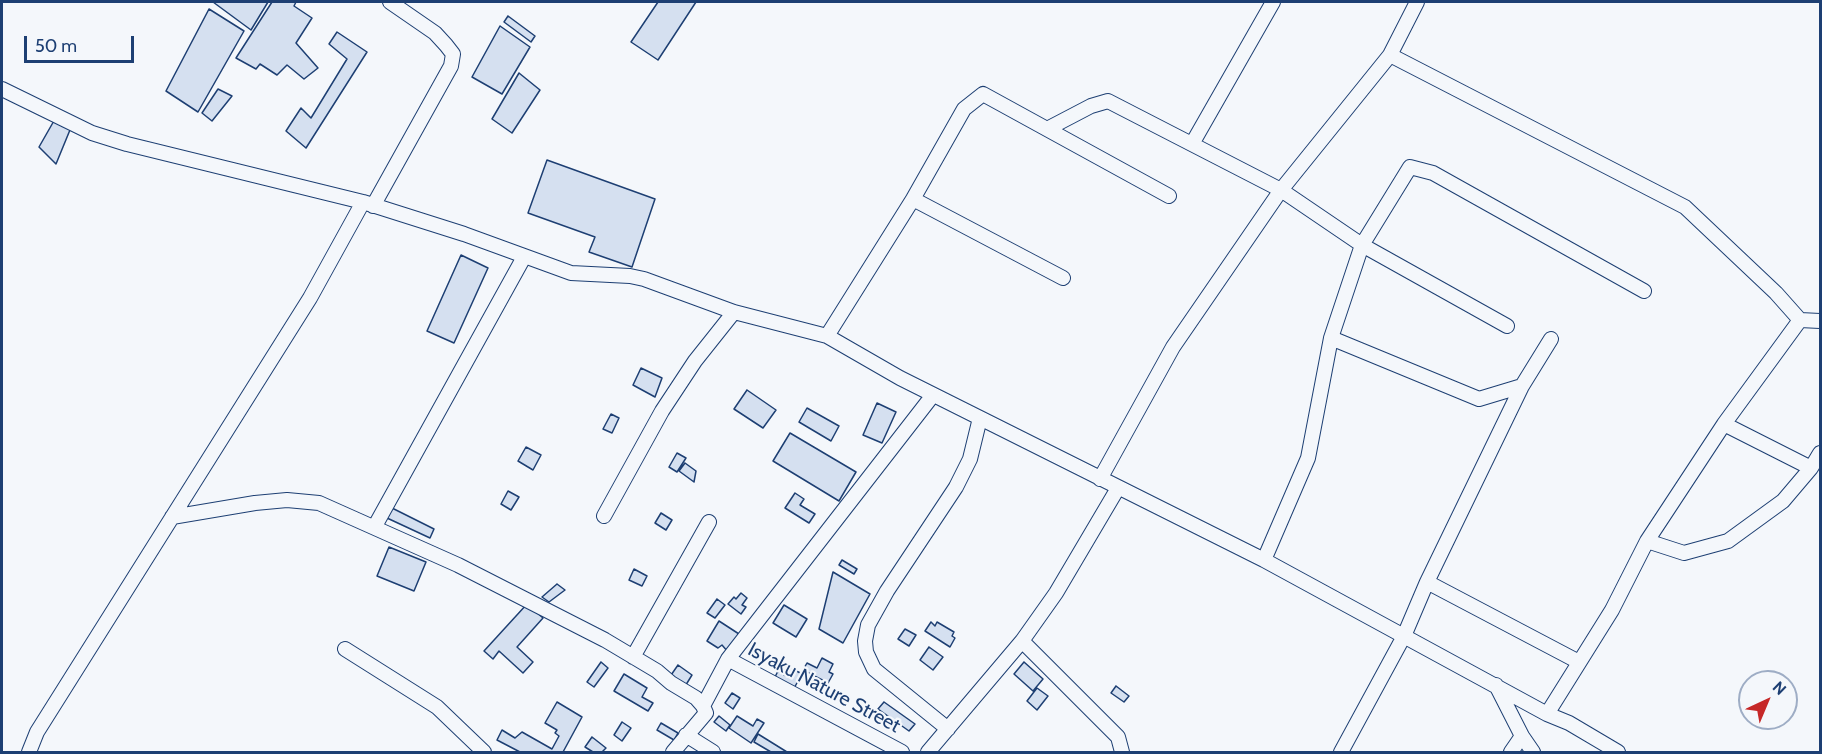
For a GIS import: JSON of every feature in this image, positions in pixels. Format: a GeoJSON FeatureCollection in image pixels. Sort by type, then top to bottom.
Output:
{"type":"FeatureCollection","features":[{"type":"Feature","properties":{"kind":"street"},"geometry":{"type":"LineString","coordinates":[[29,753],[38,732],[368,204],[451,66],[453,54],[435,33],[390,2]]}},
{"type":"Feature","properties":{"kind":"street"},"geometry":{"type":"LineString","coordinates":[[1192,144],[1273,2]]}},
{"type":"Feature","properties":{"kind":"street"},"geometry":{"type":"LineString","coordinates":[[1100,479],[1173,346],[1281,190],[1390,55],[1417,2]]}},
{"type":"Feature","properties":{"kind":"street"},"geometry":{"type":"LineString","coordinates":[[1390,55],[1685,207],[1776,293],[1800,320],[1821,321]]}},
{"type":"Feature","properties":{"kind":"street"},"geometry":{"type":"LineString","coordinates":[[2,89],[92,133],[127,144],[368,204],[464,234],[571,273],[630,276],[644,279],[734,312],[827,336],[933,395],[1264,560],[1546,714],[1569,723],[1618,753]]}},
{"type":"Feature","properties":{"kind":"street"},"geometry":{"type":"LineString","coordinates":[[827,336],[913,199],[964,109],[983,94],[1169,196]]}},
{"type":"Feature","properties":{"kind":"street"},"geometry":{"type":"LineString","coordinates":[[1047,129],[1091,106],[1108,101],[1281,190],[1362,245],[1507,326]]}},
{"type":"Feature","properties":{"kind":"street"},"geometry":{"type":"LineString","coordinates":[[1264,560],[1308,458],[1331,338],[1362,245],[1410,167],[1433,173],[1644,291]]}},
{"type":"Feature","properties":{"kind":"street"},"geometry":{"type":"LineString","coordinates":[[913,199],[1063,278]]}},
{"type":"Feature","properties":{"kind":"street"},"geometry":{"type":"LineString","coordinates":[[375,526],[525,257]]}},
{"type":"Feature","properties":{"kind":"street"},"geometry":{"type":"LineString","coordinates":[[604,516],[662,411],[695,361],[734,312]]}},
{"type":"Feature","properties":{"kind":"street"},"geometry":{"type":"LineString","coordinates":[[1546,714],[1612,610],[1647,541],[1724,424],[1800,320]]}},
{"type":"Feature","properties":{"kind":"street"},"geometry":{"type":"LineString","coordinates":[[1331,338],[1479,399],[1522,386]]}},
{"type":"Feature","properties":{"kind":"street"},"geometry":{"type":"LineString","coordinates":[[1341,753],[1404,636],[1427,582],[1522,386],[1551,339]]}},
{"type":"Feature","properties":{"kind":"street"},"geometry":{"type":"LineString","coordinates":[[704,706],[728,659],[933,395]]}},
{"type":"Feature","properties":{"kind":"street"},"geometry":{"type":"LineString","coordinates":[[948,729],[874,669],[866,652],[865,641],[868,625],[887,591],[956,487],[970,459],[980,418]]}},
{"type":"Feature","properties":{"kind":"street"},"geometry":{"type":"LineString","coordinates":[[1724,424],[1811,468]]}},
{"type":"Feature","properties":{"kind":"street"},"geometry":{"type":"LineString","coordinates":[[1647,541],[1684,553],[1728,541],[1783,501],[1821,453]]}},
{"type":"Feature","properties":{"kind":"street"},"geometry":{"type":"LineString","coordinates":[[928,753],[1022,640],[1056,593],[1118,488]]}},
{"type":"Feature","properties":{"kind":"street"},"geometry":{"type":"LineString","coordinates":[[172,517],[255,503],[287,500],[319,503],[375,526],[458,565],[605,640],[657,671],[704,706],[706,712],[674,753]]}},
{"type":"Feature","properties":{"kind":"street"},"geometry":{"type":"LineString","coordinates":[[633,657],[709,522]]}},
{"type":"Feature","properties":{"kind":"street"},"geometry":{"type":"LineString","coordinates":[[1427,582],[1579,662]]}},
{"type":"Feature","properties":{"kind":"street"},"geometry":{"type":"LineString","coordinates":[[1022,640],[1118,737],[1122,753]]}},
{"type":"Feature","properties":{"kind":"street"},"geometry":{"type":"LineString","coordinates":[[345,649],[437,707],[484,753]]}},
{"type":"Feature","properties":{"kind":"street","name":"Isyaku Nature Street"},"geometry":{"type":"LineString","coordinates":[[728,659],[902,753]]}},
{"type":"Feature","properties":{"kind":"street"},"geometry":{"type":"LineString","coordinates":[[1496,685],[1533,753]]}},
{"type":"Feature","properties":{"kind":"street"},"geometry":{"type":"LineString","coordinates":[[687,735],[713,753]]}},
{"type":"Feature","properties":{"kind":"street"},"geometry":{"type":"LineString","coordinates":[[1511,753],[1522,736]]}},
{"type":"Feature","properties":{"kind":"building"},"geometry":{"type":"Polygon","coordinates":[[[213,2],[268,2],[251,30],[213,2]]]}},
{"type":"Feature","properties":{"kind":"building"},"geometry":{"type":"Polygon","coordinates":[[[272,2],[296,2],[294,6],[312,18],[296,43],[318,68],[304,79],[287,65],[277,75],[260,64],[256,69],[236,58],[272,2]]]}},
{"type":"Feature","properties":{"kind":"building"},"geometry":{"type":"Polygon","coordinates":[[[658,2],[696,2],[658,60],[631,42],[658,2]]]}},
{"type":"Feature","properties":{"kind":"building"},"geometry":{"type":"Polygon","coordinates":[[[209,9],[244,31],[198,112],[166,91],[209,9]]]}},
{"type":"Feature","properties":{"kind":"building"},"geometry":{"type":"Polygon","coordinates":[[[508,16],[535,36],[531,42],[504,22],[508,16]]]}},
{"type":"Feature","properties":{"kind":"building"},"geometry":{"type":"Polygon","coordinates":[[[500,26],[530,47],[502,94],[472,77],[500,26]]]}},
{"type":"Feature","properties":{"kind":"building"},"geometry":{"type":"Polygon","coordinates":[[[337,32],[367,52],[306,148],[286,131],[301,108],[311,118],[347,59],[329,44],[337,32]]]}},
{"type":"Feature","properties":{"kind":"building"},"geometry":{"type":"Polygon","coordinates":[[[519,73],[540,90],[512,133],[492,119],[519,73]]]}},
{"type":"Feature","properties":{"kind":"building"},"geometry":{"type":"Polygon","coordinates":[[[218,89],[232,96],[212,121],[202,113],[218,89]]]}},
{"type":"Feature","properties":{"kind":"building"},"geometry":{"type":"Polygon","coordinates":[[[55,119],[72,125],[56,164],[39,147],[55,119]]]}},
{"type":"Feature","properties":{"kind":"building"},"geometry":{"type":"Polygon","coordinates":[[[547,160],[655,199],[632,267],[589,252],[595,237],[528,213],[547,160]]]}},
{"type":"Feature","properties":{"kind":"building"},"geometry":{"type":"Polygon","coordinates":[[[461,255],[488,268],[454,343],[427,331],[461,255]]]}},
{"type":"Feature","properties":{"kind":"building"},"geometry":{"type":"Polygon","coordinates":[[[641,368],[662,378],[655,397],[633,385],[641,368]]]}},
{"type":"Feature","properties":{"kind":"building"},"geometry":{"type":"Polygon","coordinates":[[[747,390],[776,410],[763,428],[734,409],[747,390]]]}},
{"type":"Feature","properties":{"kind":"building"},"geometry":{"type":"Polygon","coordinates":[[[877,403],[896,412],[882,443],[863,435],[877,403]]]}},
{"type":"Feature","properties":{"kind":"building"},"geometry":{"type":"Polygon","coordinates":[[[807,408],[839,426],[831,441],[799,422],[807,408]]]}},
{"type":"Feature","properties":{"kind":"building"},"geometry":{"type":"Polygon","coordinates":[[[611,414],[619,418],[612,433],[603,429],[611,414]]]}},
{"type":"Feature","properties":{"kind":"building"},"geometry":{"type":"Polygon","coordinates":[[[790,433],[856,472],[839,501],[773,461],[790,433]]]}},
{"type":"Feature","properties":{"kind":"building"},"geometry":{"type":"Polygon","coordinates":[[[526,447],[541,455],[533,470],[518,461],[526,447]]]}},
{"type":"Feature","properties":{"kind":"building"},"geometry":{"type":"Polygon","coordinates":[[[677,453],[686,458],[677,472],[669,467],[677,453]]]}},
{"type":"Feature","properties":{"kind":"building"},"geometry":{"type":"Polygon","coordinates":[[[685,463],[696,471],[694,482],[679,471],[685,463]]]}},
{"type":"Feature","properties":{"kind":"building"},"geometry":{"type":"Polygon","coordinates":[[[508,491],[519,497],[511,510],[501,504],[508,491]]]}},
{"type":"Feature","properties":{"kind":"building"},"geometry":{"type":"Polygon","coordinates":[[[795,493],[804,499],[800,505],[815,514],[809,523],[785,508],[795,493]]]}},
{"type":"Feature","properties":{"kind":"building"},"geometry":{"type":"Polygon","coordinates":[[[392,508],[434,529],[430,538],[387,518],[392,508]]]}},
{"type":"Feature","properties":{"kind":"building"},"geometry":{"type":"Polygon","coordinates":[[[661,513],[672,520],[666,530],[655,523],[661,513]]]}},
{"type":"Feature","properties":{"kind":"building"},"geometry":{"type":"Polygon","coordinates":[[[389,547],[426,562],[414,591],[377,576],[389,547]]]}},
{"type":"Feature","properties":{"kind":"building"},"geometry":{"type":"Polygon","coordinates":[[[842,560],[857,569],[854,574],[839,565],[842,560]]]}},
{"type":"Feature","properties":{"kind":"building"},"geometry":{"type":"Polygon","coordinates":[[[634,569],[647,576],[642,586],[629,580],[634,569]]]}},
{"type":"Feature","properties":{"kind":"building"},"geometry":{"type":"Polygon","coordinates":[[[833,572],[870,594],[843,643],[819,629],[833,572]]]}},
{"type":"Feature","properties":{"kind":"building"},"geometry":{"type":"Polygon","coordinates":[[[557,584],[565,590],[549,602],[542,597],[557,584]]]}},
{"type":"Feature","properties":{"kind":"building"},"geometry":{"type":"Polygon","coordinates":[[[741,593],[747,598],[742,605],[746,607],[741,614],[728,604],[741,593]]]}},
{"type":"Feature","properties":{"kind":"building"},"geometry":{"type":"Polygon","coordinates":[[[717,599],[725,605],[715,618],[707,613],[717,599]]]}},
{"type":"Feature","properties":{"kind":"building"},"geometry":{"type":"Polygon","coordinates":[[[527,604],[543,618],[517,647],[533,662],[523,673],[499,651],[493,659],[484,651],[527,604]]]}},
{"type":"Feature","properties":{"kind":"building"},"geometry":{"type":"Polygon","coordinates":[[[784,605],[807,619],[796,637],[773,623],[784,605]]]}},
{"type":"Feature","properties":{"kind":"building"},"geometry":{"type":"Polygon","coordinates":[[[719,621],[739,634],[728,652],[722,645],[718,648],[707,641],[719,621]]]}},
{"type":"Feature","properties":{"kind":"building"},"geometry":{"type":"Polygon","coordinates":[[[931,622],[935,626],[937,622],[954,632],[952,636],[955,638],[950,647],[925,631],[931,622]]]}},
{"type":"Feature","properties":{"kind":"building"},"geometry":{"type":"Polygon","coordinates":[[[905,629],[916,635],[909,646],[898,639],[905,629]]]}},
{"type":"Feature","properties":{"kind":"building"},"geometry":{"type":"Polygon","coordinates":[[[929,647],[943,657],[933,670],[920,660],[929,647]]]}},
{"type":"Feature","properties":{"kind":"building"},"geometry":{"type":"Polygon","coordinates":[[[822,658],[833,664],[829,672],[833,674],[828,683],[803,670],[807,663],[817,668],[822,658]]]}},
{"type":"Feature","properties":{"kind":"building"},"geometry":{"type":"Polygon","coordinates":[[[601,662],[608,668],[594,687],[587,682],[601,662]]]}},
{"type":"Feature","properties":{"kind":"building"},"geometry":{"type":"Polygon","coordinates":[[[1024,662],[1043,679],[1033,691],[1014,674],[1024,662]]]}},
{"type":"Feature","properties":{"kind":"building"},"geometry":{"type":"Polygon","coordinates":[[[678,665],[692,675],[684,688],[669,678],[678,665]]]}},
{"type":"Feature","properties":{"kind":"building"},"geometry":{"type":"Polygon","coordinates":[[[791,668],[802,674],[793,690],[774,679],[778,671],[786,676],[791,668]]]}},
{"type":"Feature","properties":{"kind":"building"},"geometry":{"type":"Polygon","coordinates":[[[624,674],[647,688],[642,697],[653,703],[648,711],[614,691],[624,674]]]}},
{"type":"Feature","properties":{"kind":"building"},"geometry":{"type":"Polygon","coordinates":[[[1116,686],[1129,696],[1124,702],[1111,693],[1116,686]]]}},
{"type":"Feature","properties":{"kind":"building"},"geometry":{"type":"Polygon","coordinates":[[[1037,688],[1048,696],[1037,710],[1027,701],[1037,688]]]}},
{"type":"Feature","properties":{"kind":"building"},"geometry":{"type":"Polygon","coordinates":[[[732,693],[740,698],[733,709],[725,703],[732,693]]]}},
{"type":"Feature","properties":{"kind":"building"},"geometry":{"type":"Polygon","coordinates":[[[557,702],[582,717],[563,752],[520,752],[497,740],[502,730],[515,738],[522,732],[552,749],[559,736],[555,733],[557,730],[545,723],[557,702]]]}},
{"type":"Feature","properties":{"kind":"building"},"geometry":{"type":"Polygon","coordinates":[[[884,702],[915,724],[909,731],[878,709],[884,702]]]}},
{"type":"Feature","properties":{"kind":"building"},"geometry":{"type":"Polygon","coordinates":[[[719,716],[730,725],[726,731],[714,722],[719,716]]]}},
{"type":"Feature","properties":{"kind":"building"},"geometry":{"type":"Polygon","coordinates":[[[737,716],[753,726],[757,719],[764,723],[751,743],[729,728],[737,716]]]}},
{"type":"Feature","properties":{"kind":"building"},"geometry":{"type":"Polygon","coordinates":[[[622,722],[631,728],[622,741],[614,735],[622,722]]]}},
{"type":"Feature","properties":{"kind":"building"},"geometry":{"type":"Polygon","coordinates":[[[661,723],[678,733],[674,740],[657,730],[661,723]]]}},
{"type":"Feature","properties":{"kind":"building"},"geometry":{"type":"Polygon","coordinates":[[[758,734],[787,752],[771,752],[754,742],[758,734]]]}},
{"type":"Feature","properties":{"kind":"building"},"geometry":{"type":"Polygon","coordinates":[[[592,737],[606,748],[602,752],[593,752],[585,747],[592,737]]]}}]}
